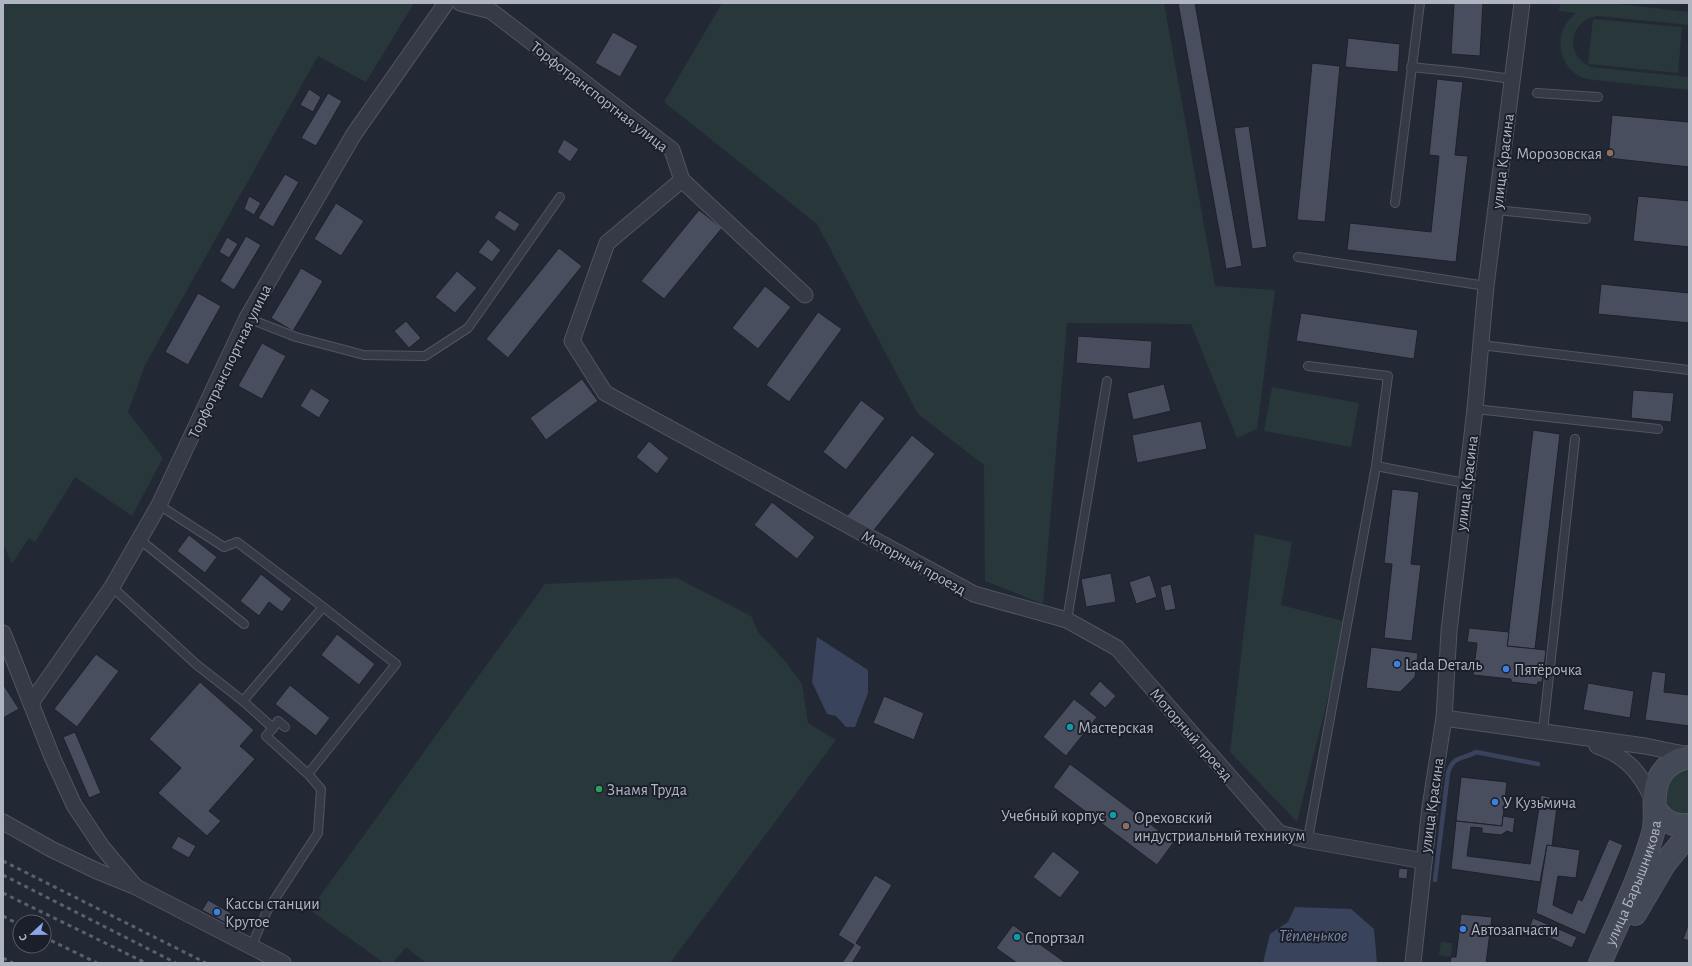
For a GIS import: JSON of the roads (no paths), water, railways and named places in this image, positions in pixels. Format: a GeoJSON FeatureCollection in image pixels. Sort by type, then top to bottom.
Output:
{"type":"FeatureCollection","features":[{"type":"Feature","properties":{"kind":"main road","name":"улица Барышникова"},"geometry":{"type":"LineString","coordinates":[[1601,963],[1654,831],[1656,785],[1665,769],[1676,760],[1689,756]]}},
{"type":"Feature","properties":{"kind":"main road"},"geometry":{"type":"LineString","coordinates":[[1654,804],[1662,818],[1670,824],[1681,826],[1689,825]]}},
{"type":"Feature","properties":{"kind":"main road","name":"улица Барышникова"},"geometry":{"type":"LineString","coordinates":[[1601,963],[1632,918],[1665,863],[1689,834]]}},
{"type":"Feature","properties":{"kind":"street","name":"Торфотранспортная улица"},"geometry":{"type":"LineString","coordinates":[[31,703],[112,587],[159,505],[247,318],[354,134],[446,3]]}},
{"type":"Feature","properties":{"kind":"street","name":"Торфотранспортная улица"},"geometry":{"type":"LineString","coordinates":[[460,3],[491,11],[672,150],[682,180],[806,295]]}},
{"type":"Feature","properties":{"kind":"street","name":"улица Красина"},"geometry":{"type":"LineString","coordinates":[[1413,963],[1430,807],[1444,718],[1447,652],[1481,345],[1486,286],[1522,3]]}},
{"type":"Feature","properties":{"kind":"street","name":"Моторный проезд"},"geometry":{"type":"LineString","coordinates":[[682,180],[607,243],[572,340],[605,393],[974,594],[1067,620],[1117,648],[1279,833],[1306,840],[1424,861]]}},
{"type":"Feature","properties":{"kind":"street"},"geometry":{"type":"LineString","coordinates":[[3,633],[53,759],[74,805],[102,847],[134,886]]}},
{"type":"Feature","properties":{"kind":"street"},"geometry":{"type":"LineString","coordinates":[[1444,718],[1543,731],[1576,738]]}},
{"type":"Feature","properties":{"kind":"street","name":"улица Барышникова"},"geometry":{"type":"LineString","coordinates":[[1576,738],[1645,746],[1689,756]]}},
{"type":"Feature","properties":{"kind":"street","name":"улица Барышникова"},"geometry":{"type":"LineString","coordinates":[[1576,738],[1613,751],[1627,762],[1645,783],[1654,804]]}},
{"type":"Feature","properties":{"kind":"street"},"geometry":{"type":"LineString","coordinates":[[3,822],[51,849],[134,886],[283,963]]}},
{"type":"Feature","properties":{"kind":"lane"},"geometry":{"type":"LineString","coordinates":[[1395,203],[1420,3]]}},
{"type":"Feature","properties":{"kind":"lane"},"geometry":{"type":"LineString","coordinates":[[1412,67],[1512,79]]}},
{"type":"Feature","properties":{"kind":"lane"},"geometry":{"type":"LineString","coordinates":[[1537,93],[1598,97]]}},
{"type":"Feature","properties":{"kind":"lane"},"geometry":{"type":"LineString","coordinates":[[247,318],[296,337],[364,356],[425,356],[468,328],[560,197]]}},
{"type":"Feature","properties":{"kind":"lane"},"geometry":{"type":"LineString","coordinates":[[1496,210],[1586,219]]}},
{"type":"Feature","properties":{"kind":"lane"},"geometry":{"type":"LineString","coordinates":[[1298,257],[1486,286]]}},
{"type":"Feature","properties":{"kind":"lane"},"geometry":{"type":"LineString","coordinates":[[1481,345],[1689,370]]}},
{"type":"Feature","properties":{"kind":"lane"},"geometry":{"type":"LineString","coordinates":[[1308,366],[1388,376],[1376,466],[1309,833]]}},
{"type":"Feature","properties":{"kind":"lane"},"geometry":{"type":"LineString","coordinates":[[1067,620],[1107,381]]}},
{"type":"Feature","properties":{"kind":"lane"},"geometry":{"type":"LineString","coordinates":[[1474,409],[1658,429]]}},
{"type":"Feature","properties":{"kind":"lane"},"geometry":{"type":"LineString","coordinates":[[1543,731],[1575,439]]}},
{"type":"Feature","properties":{"kind":"lane"},"geometry":{"type":"LineString","coordinates":[[1376,466],[1466,482]]}},
{"type":"Feature","properties":{"kind":"lane"},"geometry":{"type":"LineString","coordinates":[[159,505],[224,547],[237,542],[324,607],[396,664],[308,774]]}},
{"type":"Feature","properties":{"kind":"lane"},"geometry":{"type":"LineString","coordinates":[[139,539],[244,624]]}},
{"type":"Feature","properties":{"kind":"lane"},"geometry":{"type":"LineString","coordinates":[[112,587],[197,665],[243,701],[273,728]]}},
{"type":"Feature","properties":{"kind":"lane"},"geometry":{"type":"LineString","coordinates":[[243,701],[324,607]]}},
{"type":"Feature","properties":{"kind":"lane"},"geometry":{"type":"LineString","coordinates":[[251,947],[267,911],[318,833],[321,789],[308,774],[266,736],[278,721],[285,727]]}},
{"type":"Feature","properties":{"kind":"water"},"geometry":{"type":"Polygon","coordinates":[[[817,637],[868,670],[868,693],[855,727],[846,727],[836,716],[827,714],[812,682],[817,637]]]}},
{"type":"Feature","properties":{"kind":"water","name":"Тёпленькое"},"geometry":{"type":"Polygon","coordinates":[[[1295,907],[1351,909],[1374,929],[1377,963],[1263,963],[1270,934],[1288,922],[1295,907]]]}},
{"type":"Feature","properties":{"kind":"waterway"},"geometry":{"type":"LineString","coordinates":[[1435,880],[1448,773],[1453,763],[1476,752],[1538,764]]}},
{"type":"Feature","properties":{"kind":"railway"},"geometry":{"type":"LineString","coordinates":[[3,861],[206,963]]}},
{"type":"Feature","properties":{"kind":"railway"},"geometry":{"type":"LineString","coordinates":[[3,875],[176,963]]}},
{"type":"Feature","properties":{"kind":"railway"},"geometry":{"type":"LineString","coordinates":[[3,893],[146,963]]}},
{"type":"Feature","properties":{"kind":"railway"},"geometry":{"type":"LineString","coordinates":[[3,916],[12,921]]}},
{"type":"Feature","properties":{"kind":"railway"},"geometry":{"type":"LineString","coordinates":[[52,941],[97,963]]}},
{"type":"Feature","properties":{"kind":"railway"},"geometry":{"type":"LineString","coordinates":[[3,958],[13,963]]}},
{"type":"Feature","properties":{"kind":"place","name":"Морозовская"},"geometry":{"type":"Point","coordinates":[1610,153]}},
{"type":"Feature","properties":{"kind":"place","name":"Lada Dеталь"},"geometry":{"type":"Point","coordinates":[1397,664]}},
{"type":"Feature","properties":{"kind":"place","name":"Пятёрочка"},"geometry":{"type":"Point","coordinates":[1506,669]}},
{"type":"Feature","properties":{"kind":"place","name":"Мастерская"},"geometry":{"type":"Point","coordinates":[1070,727]}},
{"type":"Feature","properties":{"kind":"place","name":"Знамя Труда"},"geometry":{"type":"Point","coordinates":[599,789]}},
{"type":"Feature","properties":{"kind":"place","name":"У Кузьмича"},"geometry":{"type":"Point","coordinates":[1495,802]}},
{"type":"Feature","properties":{"kind":"place","name":"Учебный корпус"},"geometry":{"type":"Point","coordinates":[1113,815]}},
{"type":"Feature","properties":{"kind":"place","name":"Ореховский индустриальный техникум"},"geometry":{"type":"Point","coordinates":[1126,826]}},
{"type":"Feature","properties":{"kind":"place","name":"Кассы станции Крутое"},"geometry":{"type":"Point","coordinates":[217,912]}},
{"type":"Feature","properties":{"kind":"place","name":"Автозапчасти"},"geometry":{"type":"Point","coordinates":[1463,929]}},
{"type":"Feature","properties":{"kind":"place","name":"Спортзал"},"geometry":{"type":"Point","coordinates":[1017,937]}}]}
